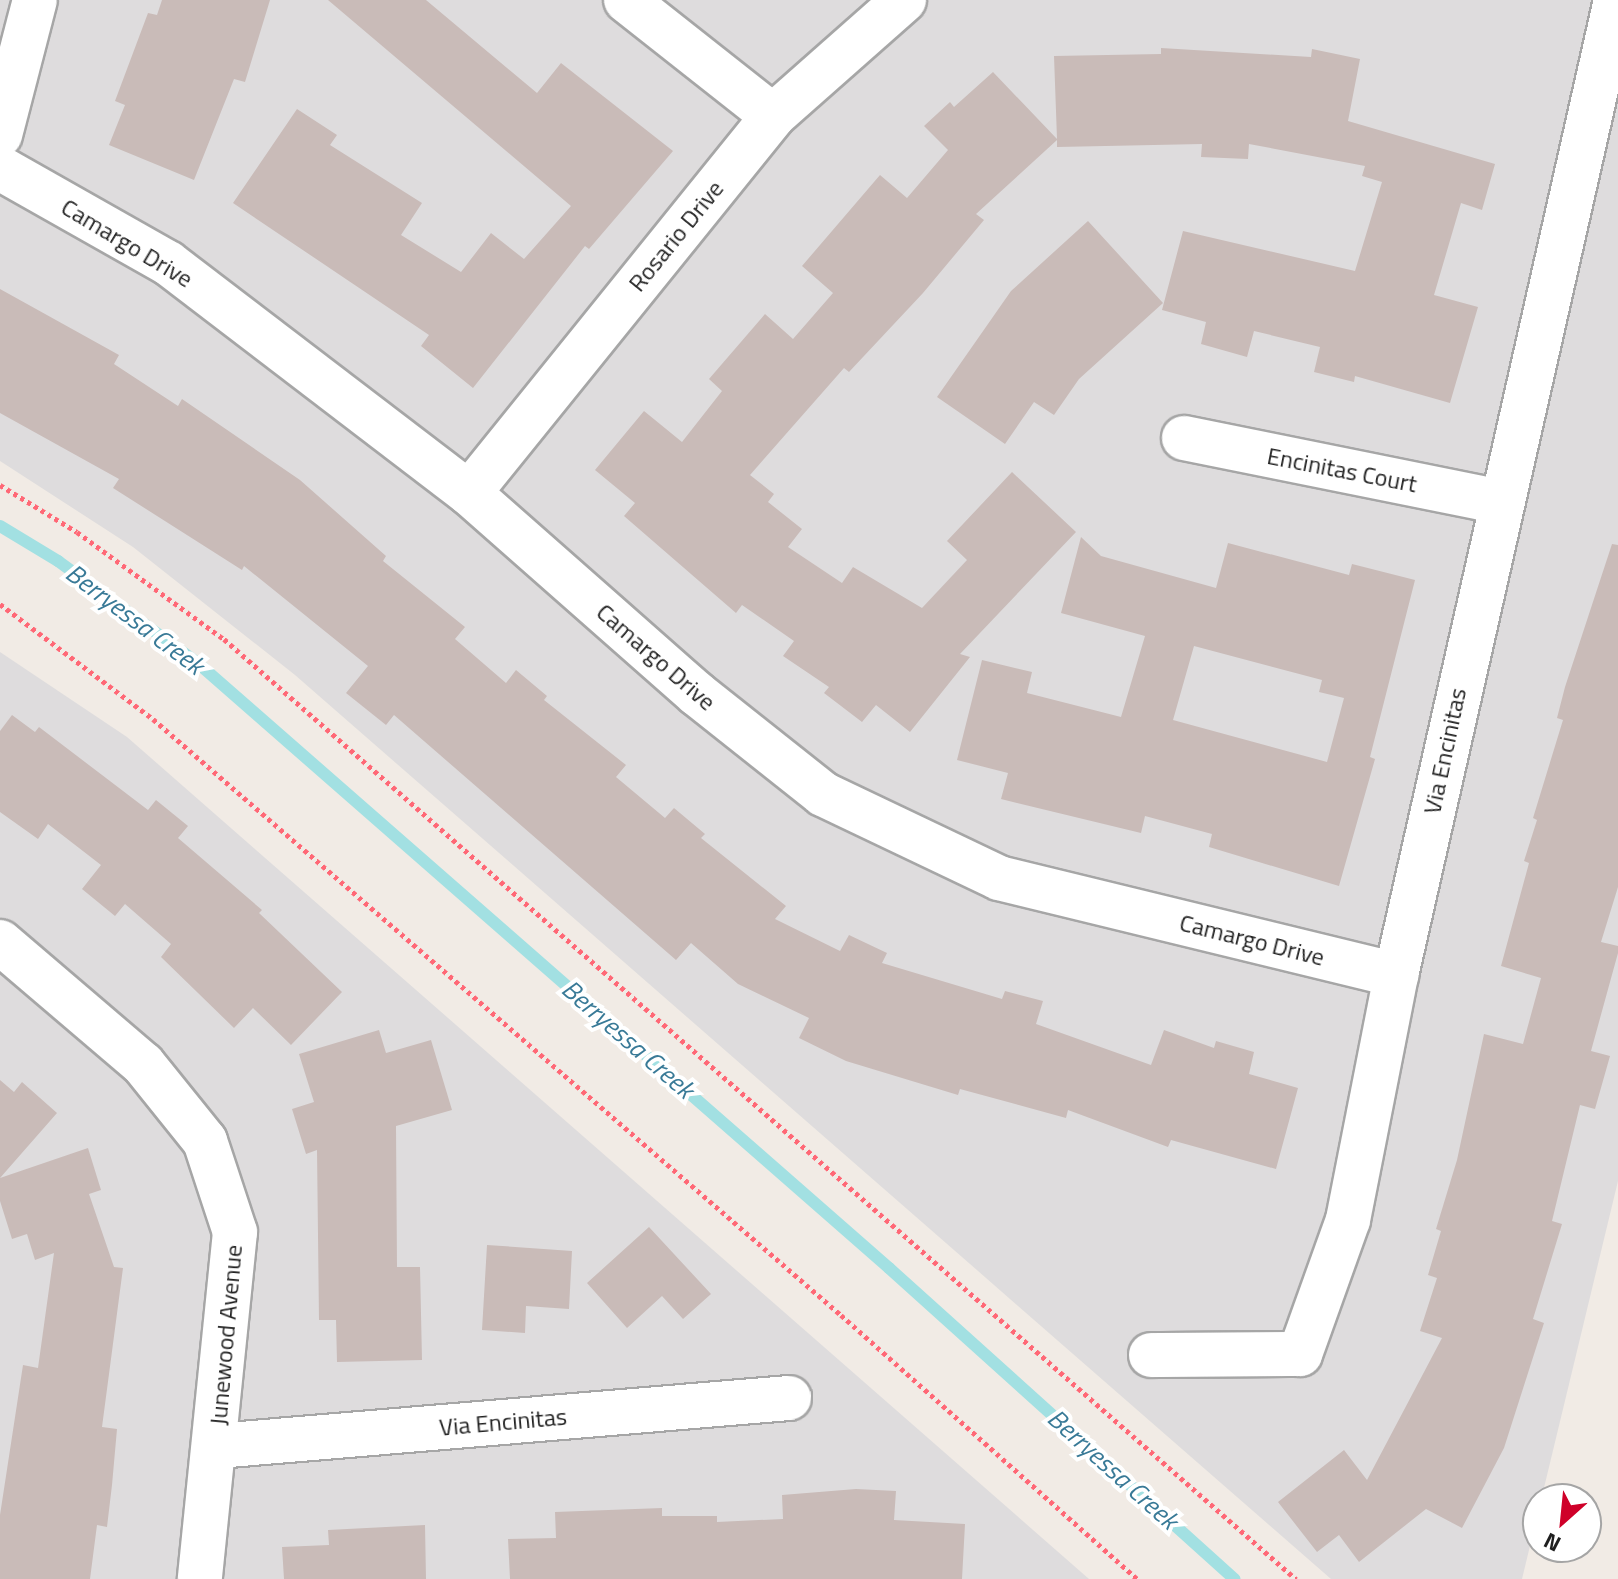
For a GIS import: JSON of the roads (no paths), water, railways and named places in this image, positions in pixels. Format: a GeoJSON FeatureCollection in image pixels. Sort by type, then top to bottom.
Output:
{"type":"FeatureCollection","features":[{"type":"Feature","properties":{"kind":"street"},"geometry":{"type":"LineString","coordinates":[[0,135],[35,0]]}},
{"type":"Feature","properties":{"kind":"street"},"geometry":{"type":"LineString","coordinates":[[626,0],[773,116]]}},
{"type":"Feature","properties":{"kind":"street","name":"Rosario Drive"},"geometry":{"type":"LineString","coordinates":[[469,493],[773,116],[904,0]]}},
{"type":"Feature","properties":{"kind":"street","name":"Via Encinitas"},"geometry":{"type":"LineString","coordinates":[[1151,1355],[1300,1354],[1348,1220],[1396,975],[1500,502],[1616,0]]}},
{"type":"Feature","properties":{"kind":"street","name":"Camargo Drive"},"geometry":{"type":"LineString","coordinates":[[0,168],[168,263],[469,493],[697,694],[823,794],[999,878],[1396,975]]}},
{"type":"Feature","properties":{"kind":"street","name":"Encinitas Court"},"geometry":{"type":"LineString","coordinates":[[1184,438],[1500,502]]}},
{"type":"Feature","properties":{"kind":"street","name":"Junewood Avenue"},"geometry":{"type":"LineString","coordinates":[[0,942],[143,1064],[205,1141],[235,1232],[217,1446],[200,1579]]}},
{"type":"Feature","properties":{"kind":"street","name":"Via Encinitas"},"geometry":{"type":"LineString","coordinates":[[217,1446],[789,1398]]}},
{"type":"Feature","properties":{"kind":"waterway","name":"Berryessa Creek"},"geometry":{"type":"LineString","coordinates":[[0,526],[58,561],[200,665],[889,1268],[1235,1579]]}}]}
